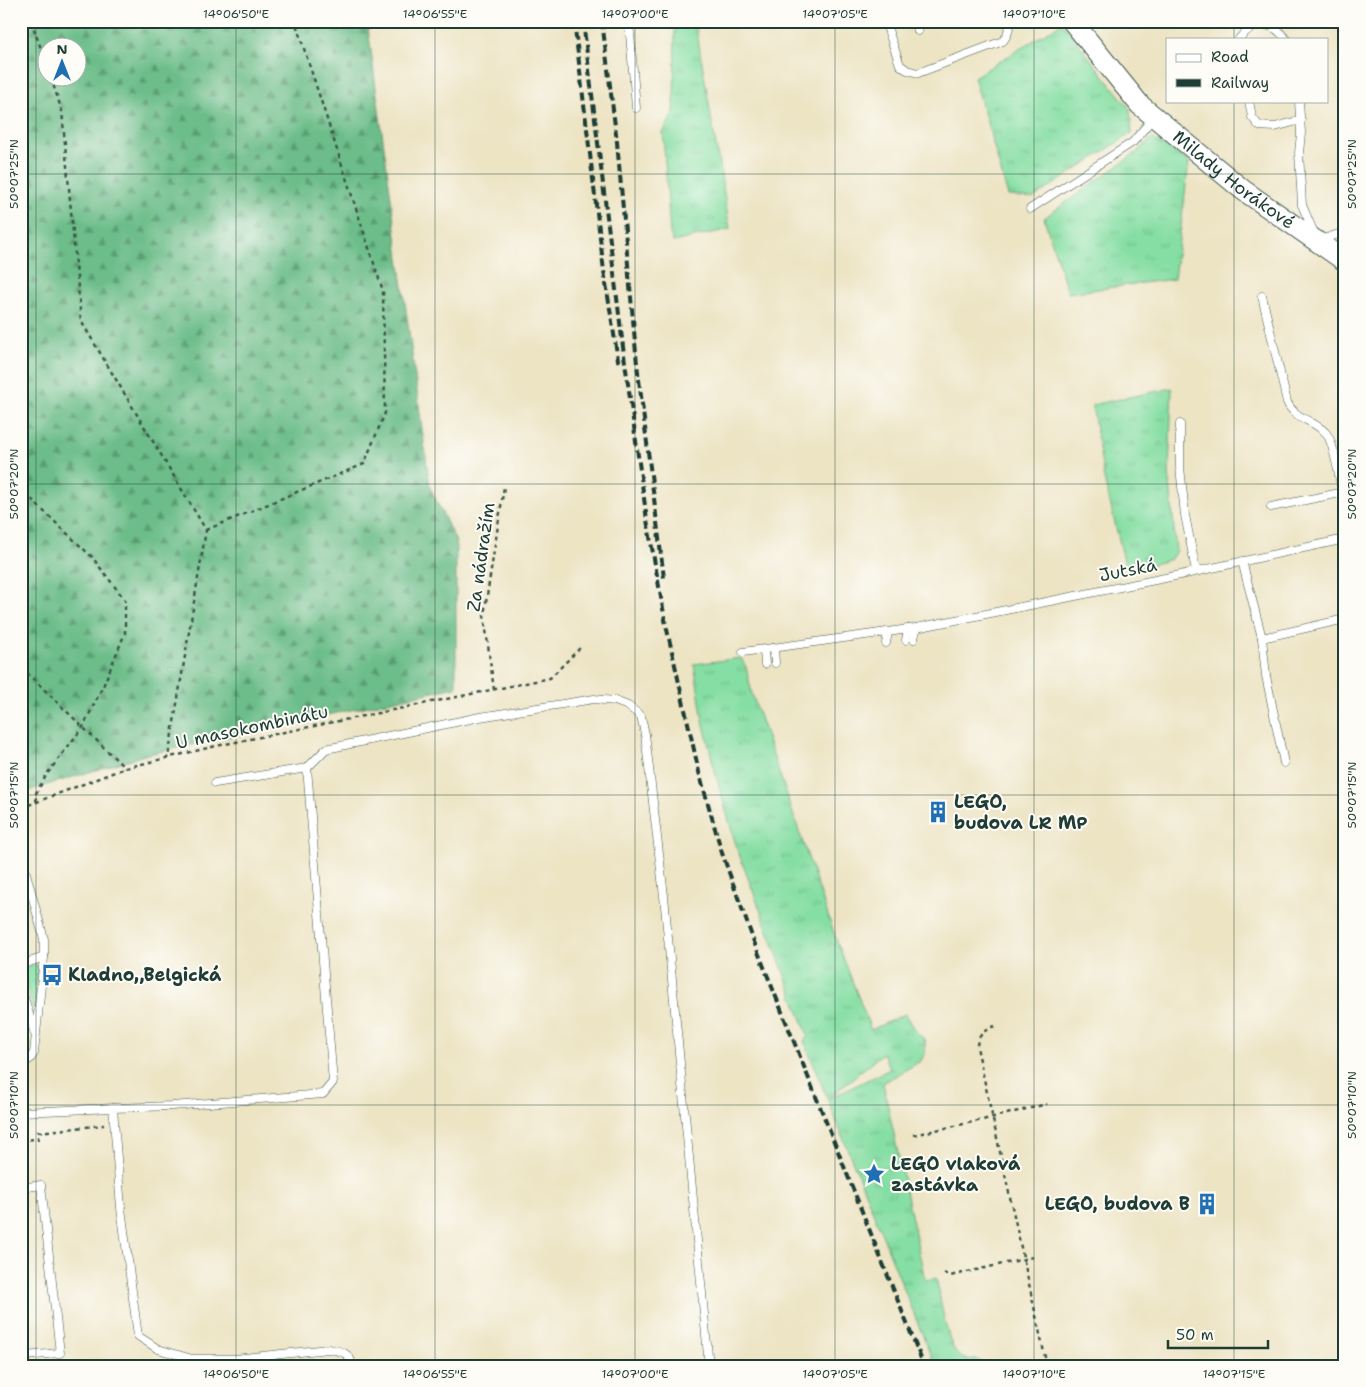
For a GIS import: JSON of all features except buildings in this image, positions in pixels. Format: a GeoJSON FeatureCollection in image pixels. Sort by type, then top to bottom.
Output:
{"type":"FeatureCollection","features":[{"type":"Feature","properties":{"kind":"street","name":"Milady Horákové"},"geometry":{"type":"LineString","coordinates":[[1072,21],[1140,105],[1242,190],[1345,262]]}},
{"type":"Feature","properties":{"kind":"lane"},"geometry":{"type":"LineString","coordinates":[[628,21],[636,108]]}},
{"type":"Feature","properties":{"kind":"lane"},"geometry":{"type":"LineString","coordinates":[[885,21],[900,65],[907,70],[918,73],[1002,42],[1007,35],[1011,21]]}},
{"type":"Feature","properties":{"kind":"lane"},"geometry":{"type":"LineString","coordinates":[[914,21],[918,31]]}},
{"type":"Feature","properties":{"kind":"lane"},"geometry":{"type":"LineString","coordinates":[[1240,38],[1245,31],[1256,26],[1268,25],[1280,30],[1285,38]]}},
{"type":"Feature","properties":{"kind":"lane"},"geometry":{"type":"LineString","coordinates":[[1249,102],[1252,117],[1259,126],[1275,127],[1301,120]]}},
{"type":"Feature","properties":{"kind":"lane"},"geometry":{"type":"LineString","coordinates":[[1299,102],[1301,133],[1299,153],[1302,205],[1317,241],[1345,232]]}},
{"type":"Feature","properties":{"kind":"lane"},"geometry":{"type":"LineString","coordinates":[[1030,209],[1133,142],[1154,116]]}},
{"type":"Feature","properties":{"kind":"lane"},"geometry":{"type":"LineString","coordinates":[[1262,296],[1287,402],[1290,409],[1320,428],[1330,439],[1345,505]]}},
{"type":"Feature","properties":{"kind":"lane"},"geometry":{"type":"LineString","coordinates":[[1180,424],[1180,467],[1185,516],[1196,571]]}},
{"type":"Feature","properties":{"kind":"lane"},"geometry":{"type":"LineString","coordinates":[[1271,507],[1343,493]]}},
{"type":"Feature","properties":{"kind":"lane","name":"Jutská"},"geometry":{"type":"LineString","coordinates":[[743,652],[912,629],[1345,539]]}},
{"type":"Feature","properties":{"kind":"lane"},"geometry":{"type":"LineString","coordinates":[[1242,561],[1262,638],[1266,676],[1284,763]]}},
{"type":"Feature","properties":{"kind":"lane"},"geometry":{"type":"LineString","coordinates":[[1262,638],[1345,619]]}},
{"type":"Feature","properties":{"kind":"lane"},"geometry":{"type":"LineString","coordinates":[[910,640],[912,629]]}},
{"type":"Feature","properties":{"kind":"lane"},"geometry":{"type":"LineString","coordinates":[[886,643],[888,632]]}},
{"type":"Feature","properties":{"kind":"lane"},"geometry":{"type":"LineString","coordinates":[[774,648],[775,663]]}},
{"type":"Feature","properties":{"kind":"lane"},"geometry":{"type":"LineString","coordinates":[[764,650],[766,664]]}},
{"type":"Feature","properties":{"kind":"lane"},"geometry":{"type":"LineString","coordinates":[[215,783],[307,768],[326,749],[480,717],[594,700],[615,701],[628,706],[640,716],[645,734],[664,896],[709,1366]]}},
{"type":"Feature","properties":{"kind":"lane"},"geometry":{"type":"LineString","coordinates":[[21,1112],[172,1106],[324,1094],[333,1082],[307,768]]}},
{"type":"Feature","properties":{"kind":"lane"},"geometry":{"type":"LineString","coordinates":[[21,855],[44,939],[37,1040],[34,1053],[30,1059],[21,1065]]}},
{"type":"Feature","properties":{"kind":"lane"},"geometry":{"type":"LineString","coordinates":[[21,965],[44,957]]}},
{"type":"Feature","properties":{"kind":"lane"},"geometry":{"type":"LineString","coordinates":[[21,988],[37,1040]]}},
{"type":"Feature","properties":{"kind":"lane"},"geometry":{"type":"LineString","coordinates":[[113,1108],[121,1208],[138,1336],[158,1348],[192,1359],[235,1359],[328,1348],[343,1351],[351,1363]]}},
{"type":"Feature","properties":{"kind":"lane"},"geometry":{"type":"LineString","coordinates":[[21,1188],[41,1185],[60,1352],[24,1356]]}},
{"type":"Feature","properties":{"kind":"lane"},"geometry":{"type":"LineString","coordinates":[[21,1338],[26,1366]]}},
{"type":"Feature","properties":{"kind":"path"},"geometry":{"type":"LineString","coordinates":[[31,21],[38,40]]}},
{"type":"Feature","properties":{"kind":"path"},"geometry":{"type":"LineString","coordinates":[[206,530],[364,464],[385,413],[383,291],[295,21]]}},
{"type":"Feature","properties":{"kind":"path"},"geometry":{"type":"LineString","coordinates":[[54,88],[62,112],[81,321],[206,530],[168,758]]}},
{"type":"Feature","properties":{"kind":"path"},"geometry":{"type":"LineString","coordinates":[[21,487],[36,504],[92,557],[125,600],[125,633],[104,684],[83,727],[35,795],[37,803]]}},
{"type":"Feature","properties":{"kind":"path","name":"Za nádražím"},"geometry":{"type":"LineString","coordinates":[[494,690],[484,615],[504,487]]}},
{"type":"Feature","properties":{"kind":"path","name":"U masokombinátu"},"geometry":{"type":"LineString","coordinates":[[21,808],[125,768],[226,744],[550,678],[580,648]]}},
{"type":"Feature","properties":{"kind":"path"},"geometry":{"type":"LineString","coordinates":[[21,667],[125,768]]}},
{"type":"Feature","properties":{"kind":"path"},"geometry":{"type":"LineString","coordinates":[[995,1026],[987,1028],[977,1043],[1047,1366]]}},
{"type":"Feature","properties":{"kind":"path"},"geometry":{"type":"LineString","coordinates":[[912,1134],[992,1118],[1047,1104]]}},
{"type":"Feature","properties":{"kind":"path"},"geometry":{"type":"LineString","coordinates":[[21,1140],[38,1139],[38,1132],[89,1125],[115,1124]]}},
{"type":"Feature","properties":{"kind":"path"},"geometry":{"type":"LineString","coordinates":[[944,1273],[950,1276],[1033,1257]]}},
{"type":"Feature","properties":{"kind":"green space"},"geometry":{"type":"Polygon","coordinates":[[[21,21],[367,21],[430,487],[456,542],[456,687],[145,755],[21,793],[21,21]]]}},
{"type":"Feature","properties":{"kind":"green space"},"geometry":{"type":"Polygon","coordinates":[[[675,21],[695,21],[730,229],[673,242],[670,233],[663,132],[674,113],[675,21]]]}},
{"type":"Feature","properties":{"kind":"green space"},"geometry":{"type":"Polygon","coordinates":[[[1062,23],[1130,109],[1132,133],[1033,198],[1008,196],[974,77],[1062,23]]]}},
{"type":"Feature","properties":{"kind":"green space"},"geometry":{"type":"Polygon","coordinates":[[[1152,138],[1189,162],[1174,279],[1068,293],[1044,218],[1137,152],[1152,138]]]}},
{"type":"Feature","properties":{"kind":"green space"},"geometry":{"type":"Polygon","coordinates":[[[1172,388],[1169,471],[1176,551],[1171,559],[1127,572],[1104,479],[1092,405],[1172,388]]]}},
{"type":"Feature","properties":{"kind":"green space"},"geometry":{"type":"Polygon","coordinates":[[[741,658],[746,667],[752,694],[835,936],[871,1030],[905,1014],[913,1028],[925,1040],[925,1052],[921,1061],[883,1083],[925,1280],[936,1278],[948,1331],[955,1350],[962,1358],[981,1362],[982,1366],[935,1366],[804,1041],[808,1036],[737,849],[716,776],[703,721],[694,664],[741,658]],[[883,1053],[830,1098],[890,1069],[883,1053]]]}},
{"type":"Feature","properties":{"kind":"green space"},"geometry":{"type":"Polygon","coordinates":[[[36,964],[38,966],[35,1009],[33,1009],[22,971],[24,968],[36,964]]]}},
{"type":"Feature","properties":{"kind":"railway"},"geometry":{"type":"LineString","coordinates":[[574,21],[604,271],[619,366]]}},
{"type":"Feature","properties":{"kind":"railway"},"geometry":{"type":"LineString","coordinates":[[583,21],[624,355],[647,520],[666,625],[699,772],[722,853],[754,942],[924,1366]]}},
{"type":"Feature","properties":{"kind":"railway"},"geometry":{"type":"LineString","coordinates":[[602,21],[617,142],[637,364],[664,578]]}},
{"type":"Feature","properties":{"kind":"place","name":"LEGO, budova LR MP"},"geometry":{"type":"Point","coordinates":[938,812]}},
{"type":"Feature","properties":{"kind":"place","name":"Kladno,,Belgická"},"geometry":{"type":"Point","coordinates":[52,975]}},
{"type":"Feature","properties":{"kind":"place","name":"LEGO vlaková zastávka"},"geometry":{"type":"Point","coordinates":[874,1174]}},
{"type":"Feature","properties":{"kind":"place","name":"LEGO, budova B"},"geometry":{"type":"Point","coordinates":[1207,1204]}}]}
